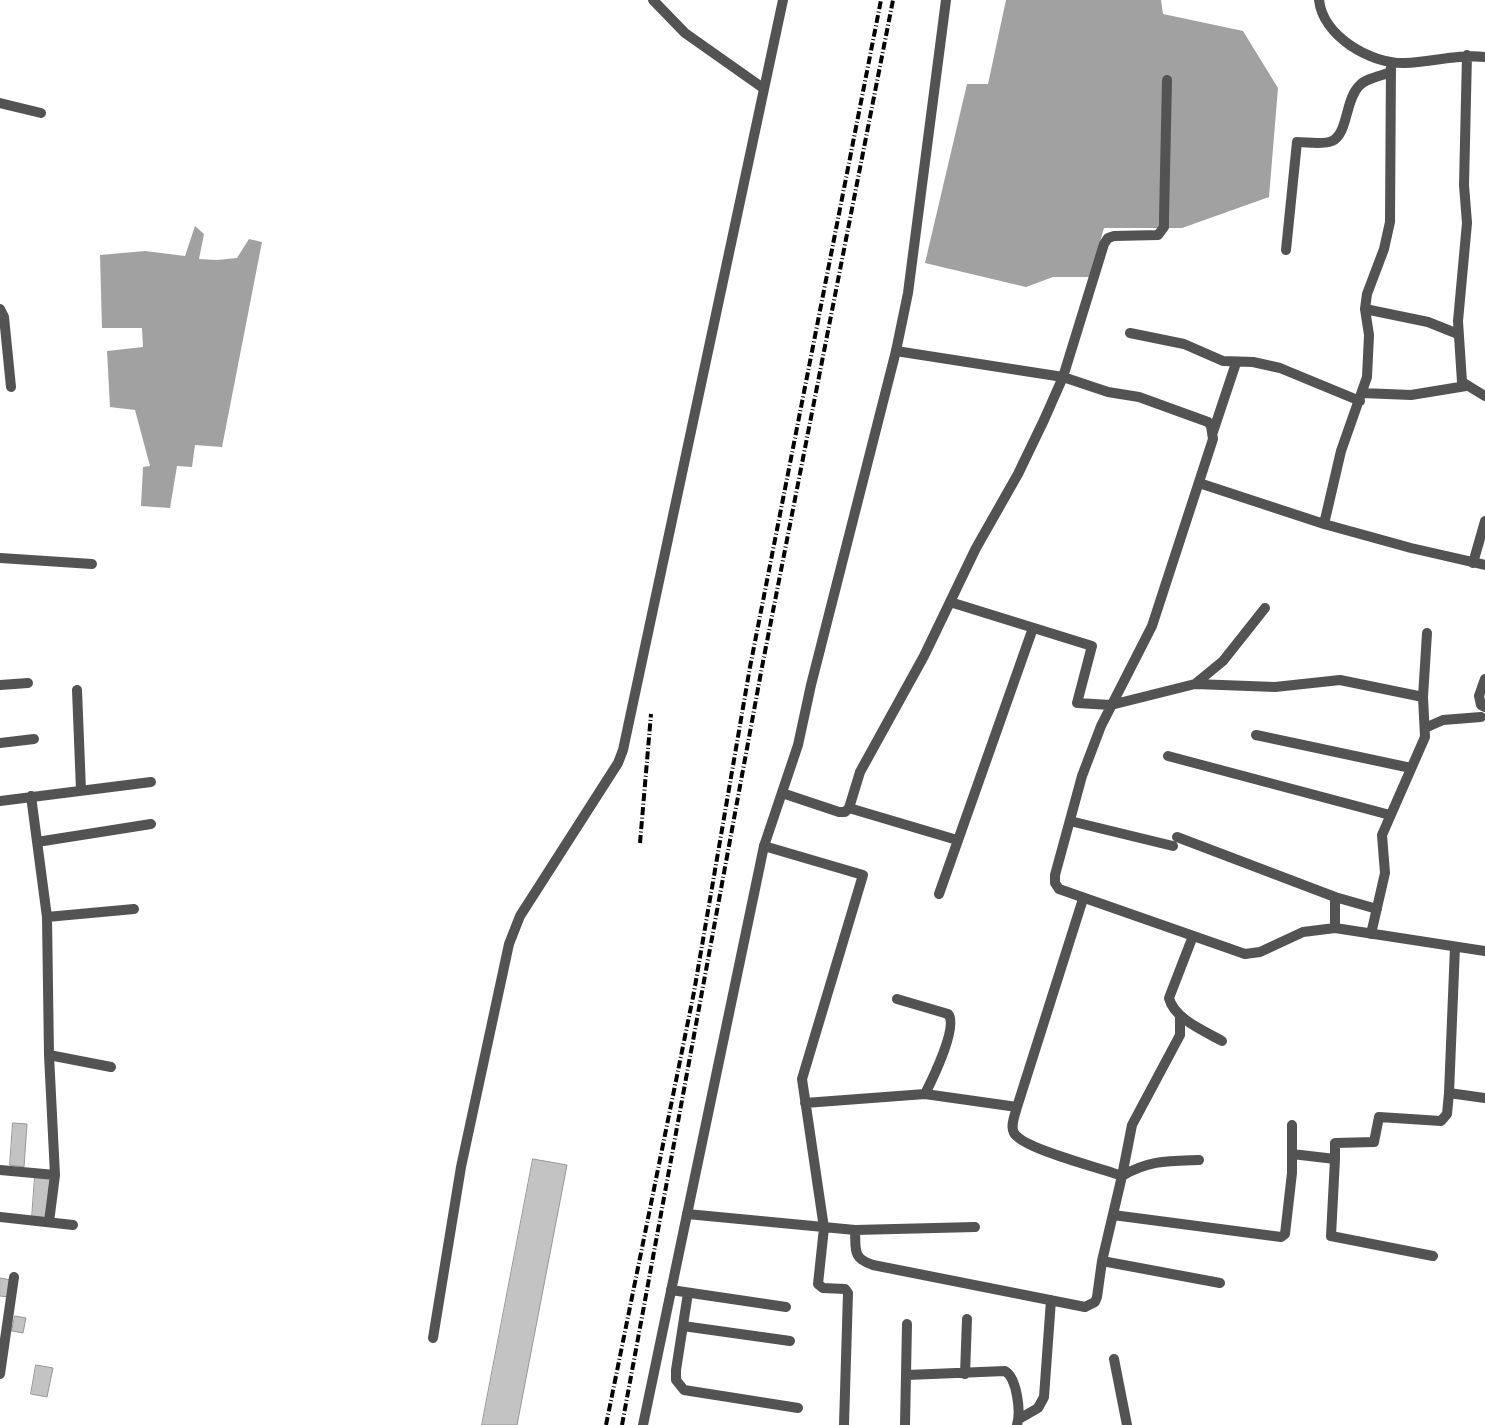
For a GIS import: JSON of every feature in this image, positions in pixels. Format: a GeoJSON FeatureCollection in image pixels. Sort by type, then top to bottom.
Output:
{"type":"FeatureCollection","features":[{"type":"Feature","properties":{"kind":"street"},"geometry":{"type":"LineString","coordinates":[[653,0],[685,33],[763,88]]}},
{"type":"Feature","properties":{"kind":"street"},"geometry":{"type":"LineString","coordinates":[[433,1338],[461,1167],[509,944],[520,916],[618,763],[623,750],[763,88],[784,0]]}},
{"type":"Feature","properties":{"kind":"street"},"geometry":{"type":"LineString","coordinates":[[643,1425],[764,846],[798,745],[813,676],[896,351],[908,293],[946,0]]}},
{"type":"Feature","properties":{"kind":"street"},"geometry":{"type":"LineString","coordinates":[[1319,0],[1322,17],[1336,35],[1357,50],[1391,67]]}},
{"type":"Feature","properties":{"kind":"street"},"geometry":{"type":"LineString","coordinates":[[1466,55],[1464,185],[1467,222],[1458,334],[1461,377],[1466,386],[1485,396]]}},
{"type":"Feature","properties":{"kind":"street"},"geometry":{"type":"LineString","coordinates":[[1286,250],[1297,142],[1330,142],[1339,136],[1351,100],[1358,87],[1391,67],[1405,63],[1466,55],[1485,57]]}},
{"type":"Feature","properties":{"kind":"street"},"geometry":{"type":"LineString","coordinates":[[1324,524],[1341,451],[1367,377],[1368,343],[1365,308],[1367,294],[1384,249],[1390,222],[1391,67]]}},
{"type":"Feature","properties":{"kind":"street"},"geometry":{"type":"LineString","coordinates":[[782,793],[839,812],[845,812],[849,808],[860,772],[924,656],[976,548],[1021,467],[1062,377],[1104,244],[1108,238],[1114,236],[1158,235],[1164,227],[1167,80]]}},
{"type":"Feature","properties":{"kind":"street"},"geometry":{"type":"LineString","coordinates":[[0,104],[41,113]]}},
{"type":"Feature","properties":{"kind":"street"},"geometry":{"type":"LineString","coordinates":[[1365,308],[1428,322],[1458,334]]}},
{"type":"Feature","properties":{"kind":"street"},"geometry":{"type":"LineString","coordinates":[[0,309],[4,317],[11,388]]}},
{"type":"Feature","properties":{"kind":"street"},"geometry":{"type":"LineString","coordinates":[[1130,333],[1184,344],[1223,361],[1253,362],[1280,368],[1361,397],[1411,395],[1466,386]]}},
{"type":"Feature","properties":{"kind":"street"},"geometry":{"type":"LineString","coordinates":[[896,351],[1062,377],[1108,392],[1139,398],[1208,422],[1213,432]]}},
{"type":"Feature","properties":{"kind":"street"},"geometry":{"type":"LineString","coordinates":[[1236,362],[1152,626],[1111,705],[1082,776],[1055,875],[1056,883],[1059,889],[1083,898],[1252,954],[1303,932],[1335,928],[1485,951]]}},
{"type":"Feature","properties":{"kind":"street"},"geometry":{"type":"LineString","coordinates":[[1199,483],[1324,524],[1485,565]]}},
{"type":"Feature","properties":{"kind":"street"},"geometry":{"type":"LineString","coordinates":[[1473,563],[1485,521]]}},
{"type":"Feature","properties":{"kind":"street"},"geometry":{"type":"LineString","coordinates":[[0,558],[92,564]]}},
{"type":"Feature","properties":{"kind":"street"},"geometry":{"type":"LineString","coordinates":[[950,602],[1092,646],[1077,703],[1111,705],[1195,684],[1275,687],[1340,680],[1423,697]]}},
{"type":"Feature","properties":{"kind":"street"},"geometry":{"type":"LineString","coordinates":[[1195,684],[1223,662],[1266,608]]}},
{"type":"Feature","properties":{"kind":"street"},"geometry":{"type":"LineString","coordinates":[[939,894],[1033,628]]}},
{"type":"Feature","properties":{"kind":"street"},"geometry":{"type":"LineString","coordinates":[[1372,934],[1385,873],[1382,835],[1422,745],[1425,728],[1423,697],[1427,632]]}},
{"type":"Feature","properties":{"kind":"street"},"geometry":{"type":"LineString","coordinates":[[1425,728],[1443,720],[1483,712],[1479,696],[1485,679]]}},
{"type":"Feature","properties":{"kind":"street"},"geometry":{"type":"LineString","coordinates":[[0,685],[28,683]]}},
{"type":"Feature","properties":{"kind":"street"},"geometry":{"type":"LineString","coordinates":[[77,690],[81,790]]}},
{"type":"Feature","properties":{"kind":"street"},"geometry":{"type":"LineString","coordinates":[[1256,735],[1411,768]]}},
{"type":"Feature","properties":{"kind":"street"},"geometry":{"type":"LineString","coordinates":[[0,743],[34,739]]}},
{"type":"Feature","properties":{"kind":"street"},"geometry":{"type":"LineString","coordinates":[[1168,756],[1390,815]]}},
{"type":"Feature","properties":{"kind":"street"},"geometry":{"type":"LineString","coordinates":[[0,801],[151,782]]}},
{"type":"Feature","properties":{"kind":"street"},"geometry":{"type":"LineString","coordinates":[[31,796],[47,917],[49,1055],[55,1175],[49,1222]]}},
{"type":"Feature","properties":{"kind":"street"},"geometry":{"type":"LineString","coordinates":[[849,808],[957,840]]}},
{"type":"Feature","properties":{"kind":"street"},"geometry":{"type":"LineString","coordinates":[[1070,821],[1175,842],[1335,897],[1377,909]]}},
{"type":"Feature","properties":{"kind":"street"},"geometry":{"type":"LineString","coordinates":[[37,842],[151,824]]}},
{"type":"Feature","properties":{"kind":"street"},"geometry":{"type":"LineString","coordinates":[[764,846],[863,875],[802,1079],[824,1228],[818,1284],[823,1288],[844,1289],[848,1293],[844,1425]]}},
{"type":"Feature","properties":{"kind":"street"},"geometry":{"type":"LineString","coordinates":[[1335,897],[1335,928]]}},
{"type":"Feature","properties":{"kind":"street"},"geometry":{"type":"LineString","coordinates":[[1083,898],[1017,1107],[1013,1131],[1018,1138],[1049,1153],[1122,1176]]}},
{"type":"Feature","properties":{"kind":"street"},"geometry":{"type":"LineString","coordinates":[[47,917],[134,909]]}},
{"type":"Feature","properties":{"kind":"street"},"geometry":{"type":"LineString","coordinates":[[1193,936],[1170,998],[1171,1006],[1180,1015],[1222,1041]]}},
{"type":"Feature","properties":{"kind":"street"},"geometry":{"type":"LineString","coordinates":[[1433,1256],[1331,1236],[1335,1143],[1374,1142],[1379,1117],[1441,1121],[1447,1114],[1455,947]]}},
{"type":"Feature","properties":{"kind":"street"},"geometry":{"type":"LineString","coordinates":[[897,999],[948,1014],[952,1017],[952,1024],[941,1060],[925,1094]]}},
{"type":"Feature","properties":{"kind":"street"},"geometry":{"type":"LineString","coordinates":[[855,1230],[857,1256],[860,1261],[1085,1307],[1092,1304],[1097,1297],[1102,1261],[1114,1214],[1132,1125],[1180,1035],[1180,1015]]}},
{"type":"Feature","properties":{"kind":"street"},"geometry":{"type":"LineString","coordinates":[[49,1055],[110,1067]]}},
{"type":"Feature","properties":{"kind":"street"},"geometry":{"type":"LineString","coordinates":[[1449,1093],[1485,1098]]}},
{"type":"Feature","properties":{"kind":"street"},"geometry":{"type":"LineString","coordinates":[[805,1103],[925,1094],[1017,1107]]}},
{"type":"Feature","properties":{"kind":"street"},"geometry":{"type":"LineString","coordinates":[[1114,1214],[1281,1237],[1285,1234],[1290,1194],[1292,1125]]}},
{"type":"Feature","properties":{"kind":"street"},"geometry":{"type":"LineString","coordinates":[[1292,1154],[1335,1160]]}},
{"type":"Feature","properties":{"kind":"street"},"geometry":{"type":"LineString","coordinates":[[1122,1176],[1139,1166],[1161,1161],[1199,1160]]}},
{"type":"Feature","properties":{"kind":"street"},"geometry":{"type":"LineString","coordinates":[[0,1170],[55,1175]]}},
{"type":"Feature","properties":{"kind":"street"},"geometry":{"type":"LineString","coordinates":[[687,1214],[855,1230],[975,1227]]}},
{"type":"Feature","properties":{"kind":"street"},"geometry":{"type":"LineString","coordinates":[[0,1217],[73,1225]]}},
{"type":"Feature","properties":{"kind":"street"},"geometry":{"type":"LineString","coordinates":[[1102,1261],[1220,1283]]}},
{"type":"Feature","properties":{"kind":"street"},"geometry":{"type":"LineString","coordinates":[[0,1374],[3,1328],[14,1277]]}},
{"type":"Feature","properties":{"kind":"street"},"geometry":{"type":"LineString","coordinates":[[671,1290],[786,1307]]}},
{"type":"Feature","properties":{"kind":"street"},"geometry":{"type":"LineString","coordinates":[[688,1293],[676,1370],[676,1380],[684,1390],[798,1408]]}},
{"type":"Feature","properties":{"kind":"street"},"geometry":{"type":"LineString","coordinates":[[907,1375],[965,1374],[999,1371],[1010,1374],[1018,1422],[1038,1408],[1044,1397],[1051,1300]]}},
{"type":"Feature","properties":{"kind":"street"},"geometry":{"type":"LineString","coordinates":[[965,1374],[966,1319]]}},
{"type":"Feature","properties":{"kind":"street"},"geometry":{"type":"LineString","coordinates":[[905,1425],[907,1324]]}},
{"type":"Feature","properties":{"kind":"street"},"geometry":{"type":"LineString","coordinates":[[682,1326],[790,1341]]}},
{"type":"Feature","properties":{"kind":"street"},"geometry":{"type":"LineString","coordinates":[[1114,1359],[1127,1425]]}},
{"type":"Feature","properties":{"kind":"shaded area"},"geometry":{"type":"Polygon","coordinates":[[[1006,0],[1161,0],[1163,14],[1243,31],[1278,88],[1269,197],[1182,228],[1104,228],[1090,277],[1053,277],[1026,287],[925,263],[967,84],[988,84],[1006,0]]]}},
{"type":"Feature","properties":{"kind":"shaded area"},"geometry":{"type":"Polygon","coordinates":[[[195,226],[204,234],[199,259],[237,258],[249,239],[262,242],[222,447],[195,445],[192,467],[177,466],[170,508],[141,506],[143,467],[150,466],[135,410],[110,407],[107,351],[143,347],[142,328],[102,328],[100,255],[145,251],[185,256],[195,226]]]}},
{"type":"Feature","properties":{"kind":"building"},"geometry":{"type":"Polygon","coordinates":[[[13,1123],[27,1124],[24,1167],[10,1165],[13,1123]]]}},
{"type":"Feature","properties":{"kind":"building"},"geometry":{"type":"Polygon","coordinates":[[[533,1159],[567,1165],[517,1425],[482,1425],[533,1159]]]}},
{"type":"Feature","properties":{"kind":"building"},"geometry":{"type":"Polygon","coordinates":[[[35,1176],[50,1177],[47,1219],[32,1218],[35,1176]]]}},
{"type":"Feature","properties":{"kind":"building"},"geometry":{"type":"Polygon","coordinates":[[[0,1278],[11,1280],[9,1297],[0,1296],[0,1278]]]}},
{"type":"Feature","properties":{"kind":"building"},"geometry":{"type":"Polygon","coordinates":[[[15,1316],[26,1318],[23,1333],[12,1331],[15,1316]]]}},
{"type":"Feature","properties":{"kind":"building"},"geometry":{"type":"Polygon","coordinates":[[[36,1365],[53,1368],[47,1397],[31,1394],[36,1365]]]}},
{"type":"Feature","properties":{"kind":"railway"},"geometry":{"type":"LineString","coordinates":[[606,1425],[694,992],[750,667],[881,0]]}},
{"type":"Feature","properties":{"kind":"railway"},"geometry":{"type":"LineString","coordinates":[[622,1425],[762,667],[893,0]]}},
{"type":"Feature","properties":{"kind":"railway"},"geometry":{"type":"LineString","coordinates":[[640,843],[651,714]]}}]}
